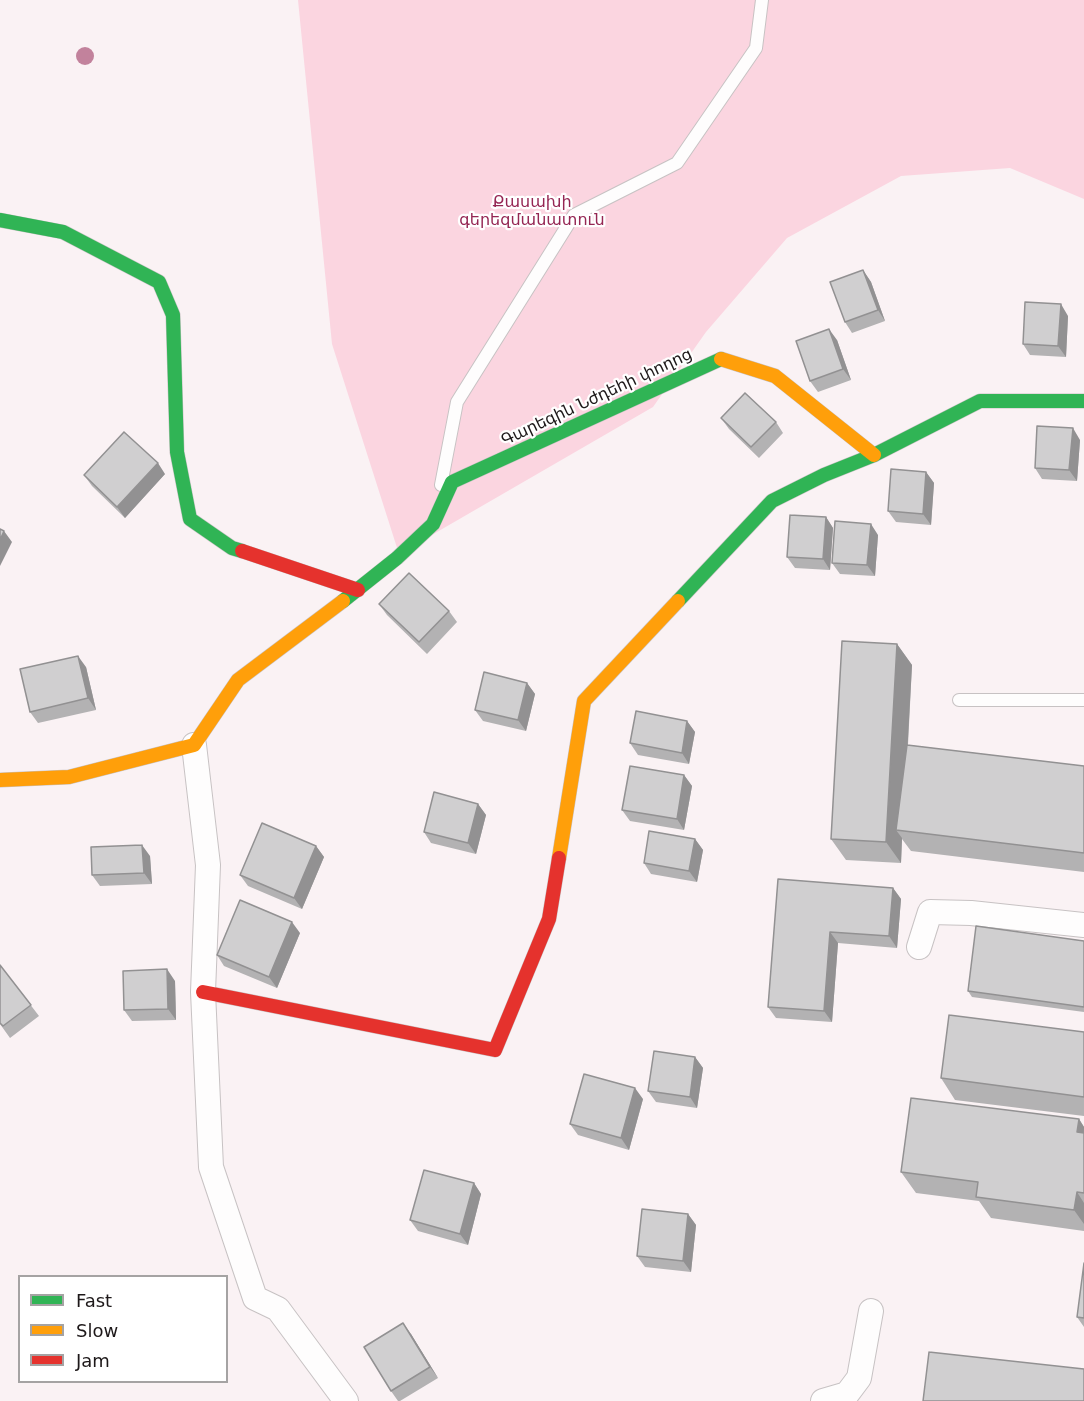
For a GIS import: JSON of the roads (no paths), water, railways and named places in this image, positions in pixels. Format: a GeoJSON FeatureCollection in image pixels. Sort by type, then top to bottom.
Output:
{"type":"FeatureCollection","features":[{"type":"Feature","properties":{"kind":"street"},"geometry":{"type":"LineString","coordinates":[[0,220],[63,232],[159,282],[173,315],[177,452],[190,519],[232,548],[358,590]]}},
{"type":"Feature","properties":{"kind":"street","name":"Գարեգին Նժդեհի փողոց"},"geometry":{"type":"LineString","coordinates":[[194,744],[238,680],[358,590],[433,524],[452,482],[721,359],[775,376],[874,455]]}},
{"type":"Feature","properties":{"kind":"street"},"geometry":{"type":"LineString","coordinates":[[203,992],[495,1050],[549,919],[584,701],[772,501],[825,475],[874,455],[980,400],[1084,400]]}},
{"type":"Feature","properties":{"kind":"street"},"geometry":{"type":"LineString","coordinates":[[0,780],[69,777],[194,744],[208,865],[203,992],[211,1167],[255,1298],[278,1309],[346,1401]]}},
{"type":"Feature","properties":{"kind":"street"},"geometry":{"type":"LineString","coordinates":[[919,947],[930,912],[971,913],[1084,925]]}},
{"type":"Feature","properties":{"kind":"street"},"geometry":{"type":"LineString","coordinates":[[823,1401],[847,1394],[859,1378],[871,1311]]}},
{"type":"Feature","properties":{"kind":"lane"},"geometry":{"type":"LineString","coordinates":[[433,524],[457,402],[574,215],[677,163],[756,48],[762,0]]}},
{"type":"Feature","properties":{"kind":"lane"},"geometry":{"type":"LineString","coordinates":[[959,699],[1084,699]]}},
{"type":"Feature","properties":{"kind":"park label","name":"Քասախի գերեզմանատուն"},"geometry":{"type":"Point","coordinates":[532,212]}}]}
